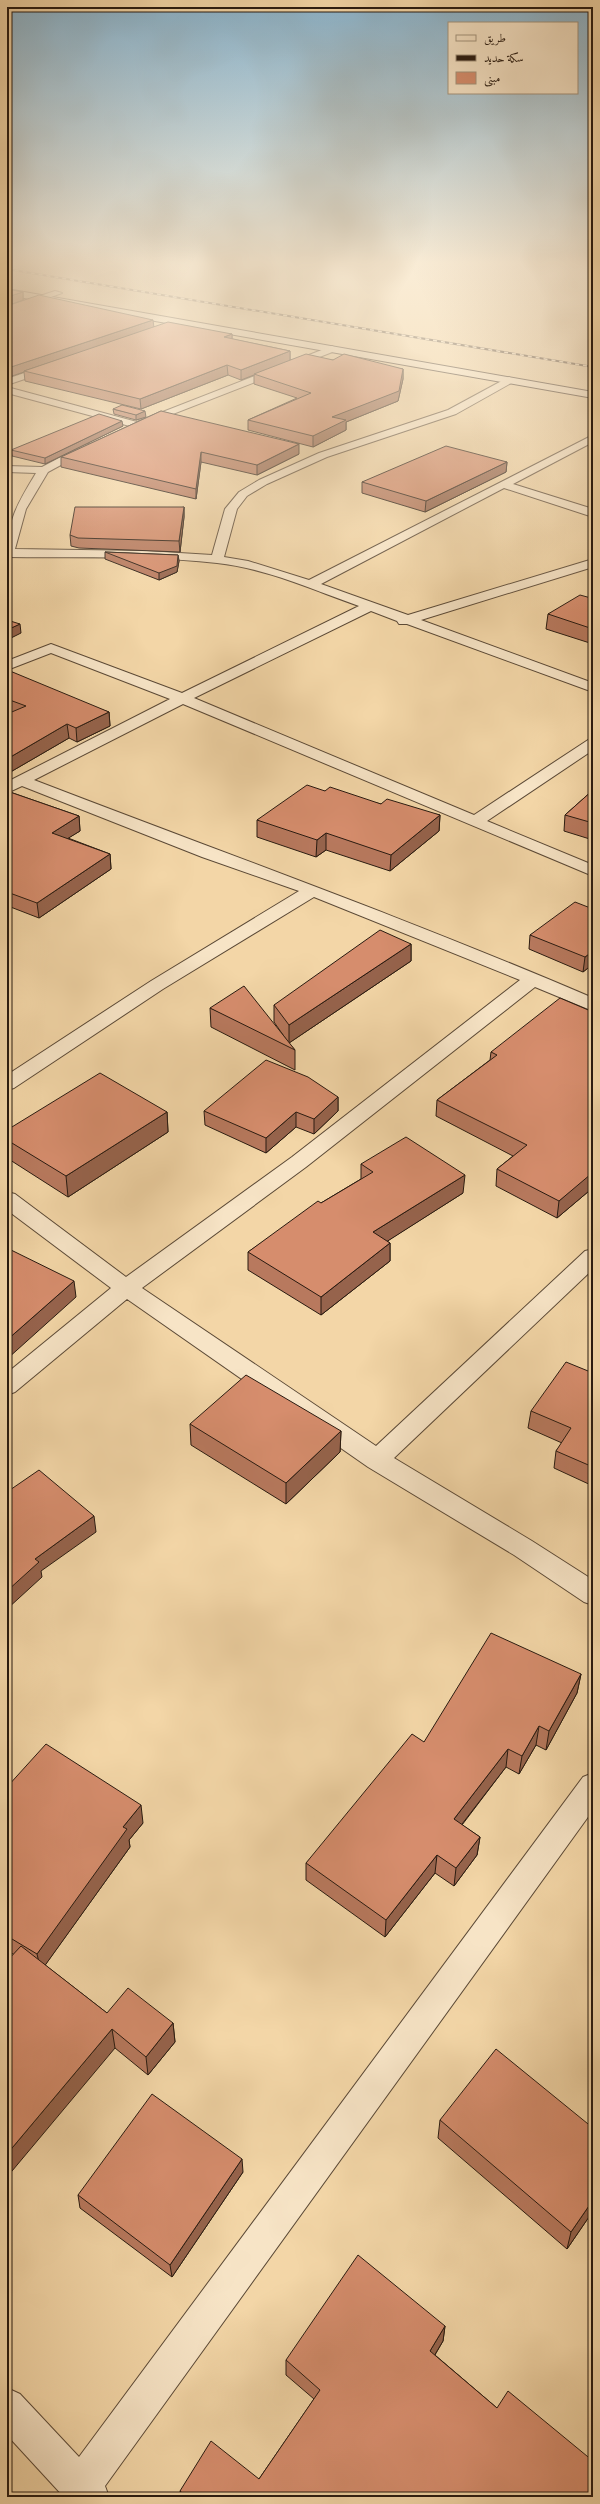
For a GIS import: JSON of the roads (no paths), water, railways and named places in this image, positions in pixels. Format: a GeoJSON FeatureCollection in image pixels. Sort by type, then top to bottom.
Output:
{"type":"FeatureCollection","features":[{"type":"Feature","properties":{"kind":"street"},"geometry":{"type":"LineString","coordinates":[[7,382],[22,377]]}},
{"type":"Feature","properties":{"kind":"street"},"geometry":{"type":"LineString","coordinates":[[118,433],[261,377]]}},
{"type":"Feature","properties":{"kind":"street"},"geometry":{"type":"LineString","coordinates":[[491,377],[593,394]]}},
{"type":"Feature","properties":{"kind":"street"},"geometry":{"type":"LineString","coordinates":[[540,377],[593,386]]}},
{"type":"Feature","properties":{"kind":"street"},"geometry":{"type":"LineString","coordinates":[[217,559],[231,509],[243,494],[263,482],[323,455],[418,425],[452,412],[509,380]]}},
{"type":"Feature","properties":{"kind":"street"},"geometry":{"type":"LineString","coordinates":[[7,390],[137,425]]}},
{"type":"Feature","properties":{"kind":"street"},"geometry":{"type":"LineString","coordinates":[[166,414],[188,419]]}},
{"type":"Feature","properties":{"kind":"street"},"geometry":{"type":"LineString","coordinates":[[310,584],[593,438]]}},
{"type":"Feature","properties":{"kind":"street"},"geometry":{"type":"LineString","coordinates":[[7,469],[44,470],[99,442]]}},
{"type":"Feature","properties":{"kind":"street"},"geometry":{"type":"LineString","coordinates":[[308,451],[323,455]]}},
{"type":"Feature","properties":{"kind":"street"},"geometry":{"type":"LineString","coordinates":[[44,470],[20,509],[7,553],[217,559],[272,571],[310,584],[404,621],[593,688]]}},
{"type":"Feature","properties":{"kind":"street"},"geometry":{"type":"LineString","coordinates":[[502,484],[593,513]]}},
{"type":"Feature","properties":{"kind":"street"},"geometry":{"type":"LineString","coordinates":[[404,621],[593,563]]}},
{"type":"Feature","properties":{"kind":"street"},"geometry":{"type":"LineString","coordinates":[[14,785],[368,607]]}},
{"type":"Feature","properties":{"kind":"street"},"geometry":{"type":"LineString","coordinates":[[7,666],[51,648],[183,699],[593,871]]}},
{"type":"Feature","properties":{"kind":"street"},"geometry":{"type":"LineString","coordinates":[[474,822],[593,743]]}},
{"type":"Feature","properties":{"kind":"street"},"geometry":{"type":"LineString","coordinates":[[14,785],[313,890],[533,979],[593,1006]]}},
{"type":"Feature","properties":{"kind":"street"},"geometry":{"type":"LineString","coordinates":[[7,1084],[157,985],[313,890]]}},
{"type":"Feature","properties":{"kind":"street"},"geometry":{"type":"LineString","coordinates":[[7,1386],[126,1288],[300,1162],[533,979]]}},
{"type":"Feature","properties":{"kind":"street"},"geometry":{"type":"LineString","coordinates":[[7,1199],[126,1288],[377,1460],[523,1548],[593,1594]]}},
{"type":"Feature","properties":{"kind":"street"},"geometry":{"type":"LineString","coordinates":[[377,1460],[593,1256]]}},
{"type":"Feature","properties":{"kind":"street"},"geometry":{"type":"LineString","coordinates":[[7,2407],[85,2492],[593,1786]]}}]}
